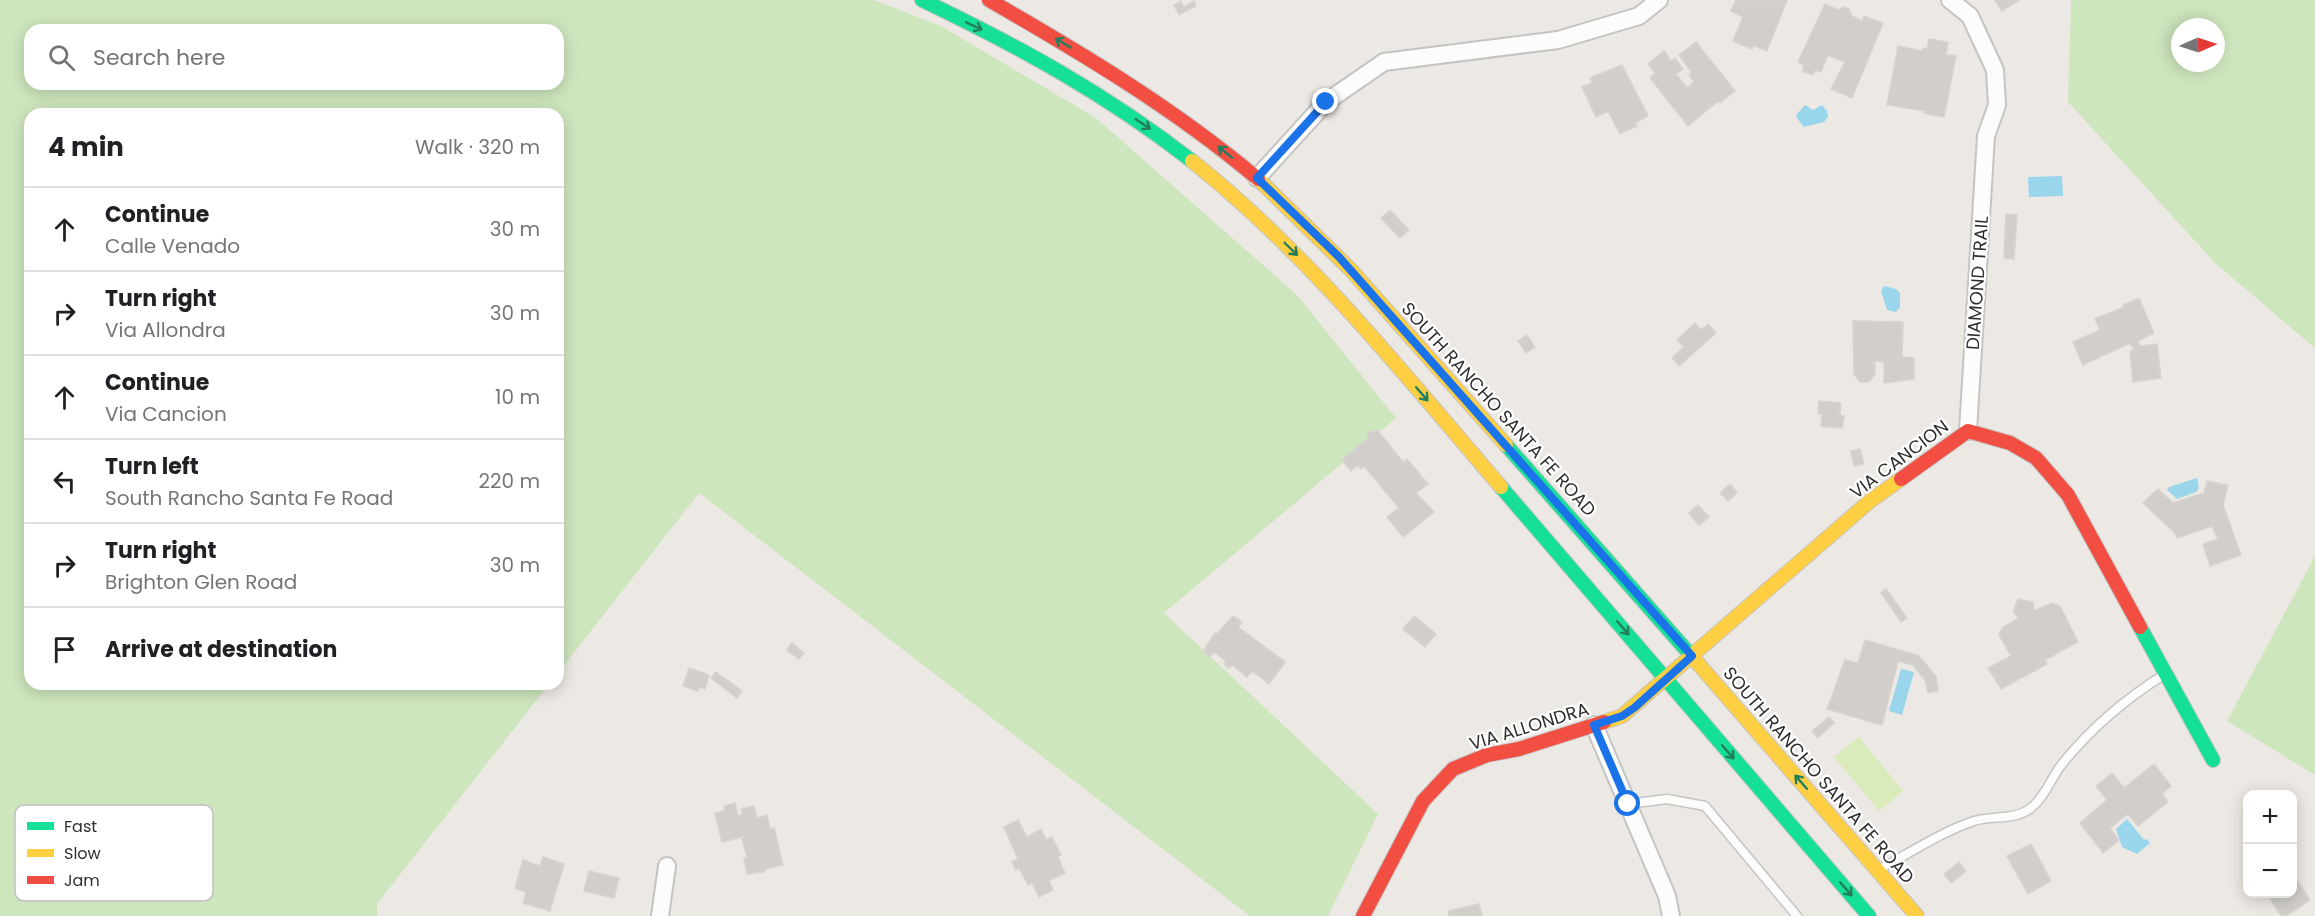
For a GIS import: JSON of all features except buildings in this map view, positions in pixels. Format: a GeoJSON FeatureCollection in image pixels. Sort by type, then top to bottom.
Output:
{"type":"FeatureCollection","features":[{"type":"Feature","properties":{"kind":"main road"},"geometry":{"type":"LineString","coordinates":[[922,0],[1029,53],[1089,87],[1163,137],[1236,197],[1295,252],[1351,312],[1869,916]]}},
{"type":"Feature","properties":{"kind":"main road","name":"SOUTH RANCHO SANTA FE ROAD"},"geometry":{"type":"LineString","coordinates":[[989,0],[1096,62],[1183,119],[1257,178],[1339,257],[1692,656],[1917,916]]}},
{"type":"Feature","properties":{"kind":"main road","name":"VIA CANCION"},"geometry":{"type":"LineString","coordinates":[[1666,678],[1870,501],[1968,431],[2010,443],[2036,458],[2068,495],[2213,760]]}},
{"type":"Feature","properties":{"kind":"main road","name":"VIA ALLONDRA"},"geometry":{"type":"LineString","coordinates":[[1363,916],[1423,801],[1453,769],[1487,756],[1519,749],[1622,716],[1666,678]]}},
{"type":"Feature","properties":{"kind":"street"},"geometry":{"type":"LineString","coordinates":[[1257,178],[1326,102],[1384,62],[1558,40],[1639,16],[1659,0]]}},
{"type":"Feature","properties":{"kind":"street","name":"DIAMOND TRAIL"},"geometry":{"type":"LineString","coordinates":[[1950,0],[1970,16],[1995,70],[1997,105],[1986,136],[1968,431]]}},
{"type":"Feature","properties":{"kind":"street"},"geometry":{"type":"LineString","coordinates":[[1594,725],[1667,896],[1671,916]]}},
{"type":"Feature","properties":{"kind":"street"},"geometry":{"type":"LineString","coordinates":[[660,916],[668,866]]}},
{"type":"Feature","properties":{"kind":"lane"},"geometry":{"type":"LineString","coordinates":[[1877,870],[1975,821],[2009,818],[2032,807],[2060,767],[2095,726],[2118,706],[2165,674]]}},
{"type":"Feature","properties":{"kind":"lane"},"geometry":{"type":"LineString","coordinates":[[1628,804],[1667,799],[1705,806],[1797,916]]}},
{"type":"Feature","properties":{"kind":"green space"},"geometry":{"type":"Polygon","coordinates":[[[0,0],[874,0],[941,26],[1096,118],[1297,295],[1396,418],[1164,613],[1378,814],[1328,916],[1250,916],[699,493],[564,665],[564,108],[24,108],[24,690],[544,690],[377,904],[377,916],[0,916],[0,0]]]}},
{"type":"Feature","properties":{"kind":"green space"},"geometry":{"type":"Polygon","coordinates":[[[2071,0],[2315,0],[2315,348],[2216,264],[2068,102],[2071,0]]]}},
{"type":"Feature","properties":{"kind":"green space"},"geometry":{"type":"Polygon","coordinates":[[[2315,556],[2315,775],[2227,721],[2315,556]]]}},
{"type":"Feature","properties":{"kind":"green space"},"geometry":{"type":"Polygon","coordinates":[[[1859,737],[1903,791],[1879,811],[1834,757],[1859,737]]]}},
{"type":"Feature","properties":{"kind":"water"},"geometry":{"type":"Polygon","coordinates":[[[1805,105],[1813,110],[1822,105],[1828,117],[1824,122],[1804,127],[1796,115],[1805,105]]]}},
{"type":"Feature","properties":{"kind":"water"},"geometry":{"type":"Polygon","coordinates":[[[2062,176],[2063,196],[2029,197],[2028,177],[2062,176]]]}},
{"type":"Feature","properties":{"kind":"water"},"geometry":{"type":"Polygon","coordinates":[[[1884,286],[1896,289],[1900,293],[1900,307],[1896,312],[1887,310],[1881,291],[1884,286]]]}},
{"type":"Feature","properties":{"kind":"water"},"geometry":{"type":"Polygon","coordinates":[[[2197,478],[2199,488],[2196,492],[2177,499],[2167,490],[2169,487],[2197,478]]]}},
{"type":"Feature","properties":{"kind":"water"},"geometry":{"type":"Polygon","coordinates":[[[1901,669],[1914,672],[1902,715],[1889,711],[1901,669]]]}},
{"type":"Feature","properties":{"kind":"water"},"geometry":{"type":"Polygon","coordinates":[[[2127,819],[2144,840],[2147,839],[2150,843],[2137,854],[2122,847],[2116,829],[2127,819]]]}},
{"type":"Feature","properties":{"kind":"traffic: fast"},"geometry":{"type":"LineString","coordinates":[[922,0],[1062,73],[1127,114],[1192,161]]}},
{"type":"Feature","properties":{"kind":"traffic: fast"},"geometry":{"type":"LineString","coordinates":[[1506,445],[1695,660]]}},
{"type":"Feature","properties":{"kind":"traffic: fast"},"geometry":{"type":"LineString","coordinates":[[1501,487],[1869,916]]}},
{"type":"Feature","properties":{"kind":"traffic: fast"},"geometry":{"type":"LineString","coordinates":[[2140,627],[2213,760]]}},
{"type":"Feature","properties":{"kind":"traffic: slow"},"geometry":{"type":"LineString","coordinates":[[1192,161],[1235,197],[1316,276],[1392,359],[1501,487]]}},
{"type":"Feature","properties":{"kind":"traffic: slow"},"geometry":{"type":"LineString","coordinates":[[1258,179],[1350,269],[1506,445]]}},
{"type":"Feature","properties":{"kind":"traffic: slow"},"geometry":{"type":"LineString","coordinates":[[1604,722],[1622,716],[1870,501],[1901,479]]}},
{"type":"Feature","properties":{"kind":"traffic: slow"},"geometry":{"type":"LineString","coordinates":[[1695,660],[1917,916]]}},
{"type":"Feature","properties":{"kind":"traffic: jam"},"geometry":{"type":"LineString","coordinates":[[989,0],[1128,84],[1194,129],[1258,179]]}},
{"type":"Feature","properties":{"kind":"traffic: jam"},"geometry":{"type":"LineString","coordinates":[[1901,479],[1968,431],[2010,443],[2036,458],[2068,495],[2140,627]]}},
{"type":"Feature","properties":{"kind":"traffic: jam"},"geometry":{"type":"LineString","coordinates":[[1363,916],[1423,801],[1453,769],[1487,755],[1519,749],[1604,722]]}},
{"type":"Feature","properties":{"kind":"route"},"geometry":{"type":"LineString","coordinates":[[1326,102],[1257,178],[1291,208],[1339,257],[1692,656],[1634,708],[1622,716],[1594,725],[1628,804]]}}]}
